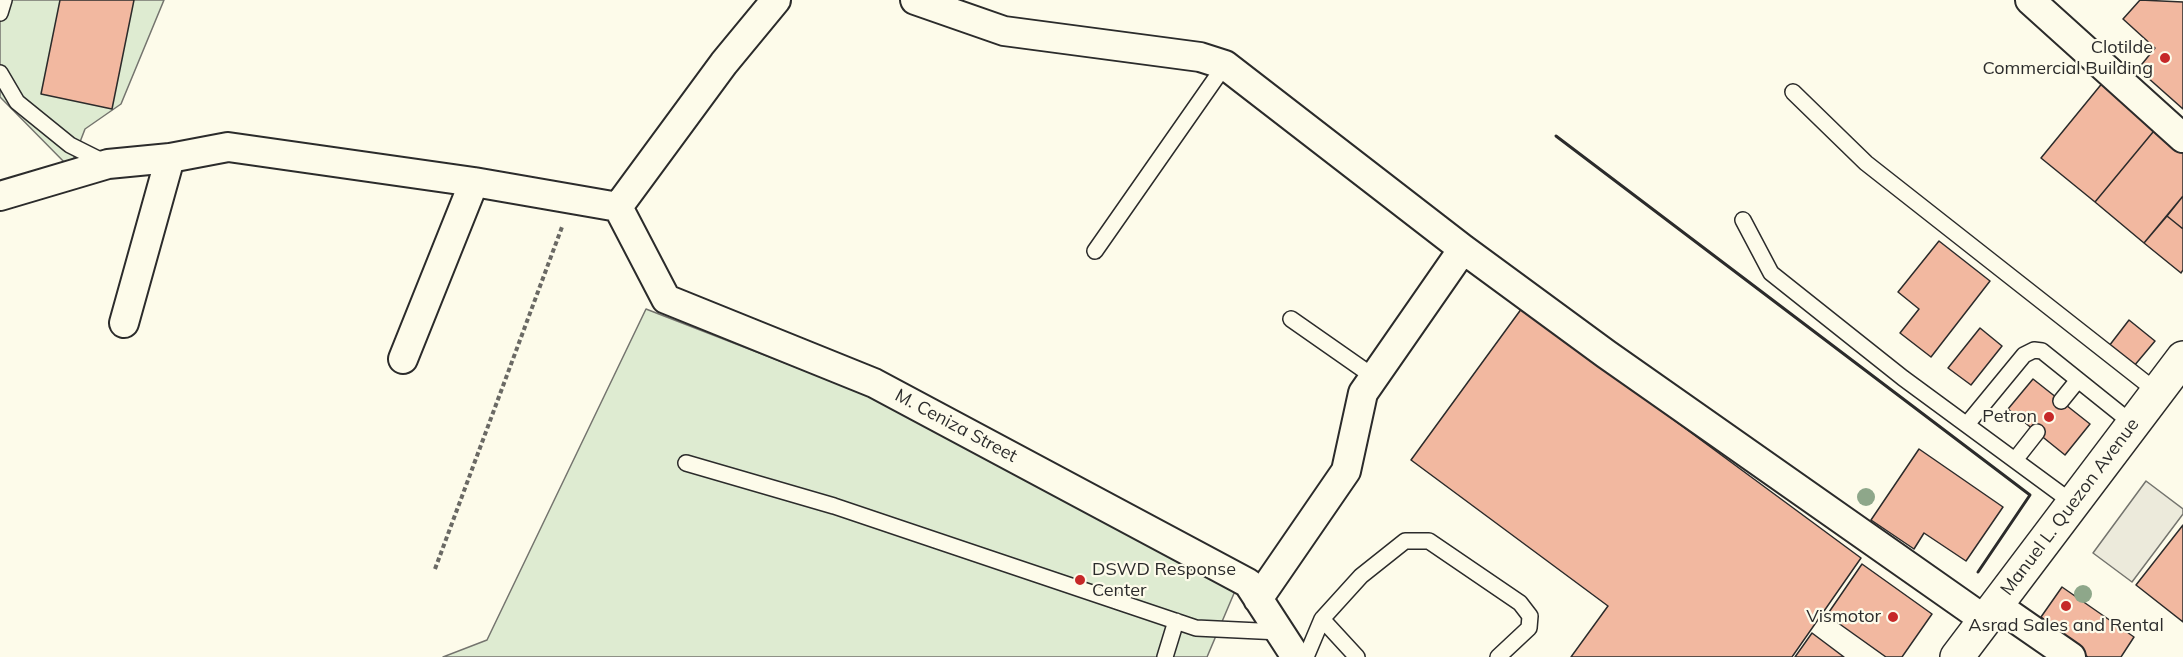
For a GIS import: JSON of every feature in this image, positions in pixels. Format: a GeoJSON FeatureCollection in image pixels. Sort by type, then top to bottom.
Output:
{"type":"FeatureCollection","features":[{"type":"Feature","properties":{"kind":"main road","name":"Manuel L. Quezon Avenue"},"geometry":{"type":"LineString","coordinates":[[1957,657],[2156,391],[2182,361]]}},
{"type":"Feature","properties":{"kind":"street"},"geometry":{"type":"LineString","coordinates":[[0,196],[108,164],[170,158],[228,147],[249,148],[474,182],[618,207],[724,63],[776,0]]}},
{"type":"Feature","properties":{"kind":"street"},"geometry":{"type":"LineString","coordinates":[[915,0],[1005,31],[1200,57],[1225,65],[1463,249],[1606,354],[1990,613],[2071,657]]}},
{"type":"Feature","properties":{"kind":"street"},"geometry":{"type":"LineString","coordinates":[[2030,0],[2183,138]]}},
{"type":"Feature","properties":{"kind":"street"},"geometry":{"type":"LineString","coordinates":[[124,322],[170,158]]}},
{"type":"Feature","properties":{"kind":"street"},"geometry":{"type":"LineString","coordinates":[[403,359],[474,182]]}},
{"type":"Feature","properties":{"kind":"street","name":"M. Ceniza Street"},"geometry":{"type":"LineString","coordinates":[[618,207],[666,299],[874,383],[1248,583],[1296,657]]}},
{"type":"Feature","properties":{"kind":"street"},"geometry":{"type":"LineString","coordinates":[[1258,599],[1346,471],[1363,393],[1463,249]]}},
{"type":"Feature","properties":{"kind":"lane"},"geometry":{"type":"LineString","coordinates":[[0,13],[4,0]]}},
{"type":"Feature","properties":{"kind":"lane"},"geometry":{"type":"LineString","coordinates":[[1095,251],[1225,65]]}},
{"type":"Feature","properties":{"kind":"lane"},"geometry":{"type":"LineString","coordinates":[[0,73],[17,102],[70,145],[108,164]]}},
{"type":"Feature","properties":{"kind":"lane"},"geometry":{"type":"LineString","coordinates":[[1793,92],[1866,163],[2156,391]]}},
{"type":"Feature","properties":{"kind":"lane"},"geometry":{"type":"LineString","coordinates":[[1743,220],[1771,273],[1903,378],[1968,423],[2073,503]]}},
{"type":"Feature","properties":{"kind":"lane"},"geometry":{"type":"LineString","coordinates":[[1291,319],[1374,377]]}},
{"type":"Feature","properties":{"kind":"lane"},"geometry":{"type":"LineString","coordinates":[[1968,423],[2024,355],[2034,350],[2042,351],[2133,424]]}},
{"type":"Feature","properties":{"kind":"lane"},"geometry":{"type":"LineString","coordinates":[[2061,401],[2078,380]]}},
{"type":"Feature","properties":{"kind":"lane"},"geometry":{"type":"LineString","coordinates":[[2015,460],[2037,432]]}},
{"type":"Feature","properties":{"kind":"lane"},"geometry":{"type":"LineString","coordinates":[[686,463],[834,506],[1196,628],[1280,632]]}},
{"type":"Feature","properties":{"kind":"lane"},"geometry":{"type":"LineString","coordinates":[[1306,657],[1322,619],[1361,576],[1393,548],[1405,541],[1429,541],[1520,603],[1530,616],[1529,628],[1498,657]]}},
{"type":"Feature","properties":{"kind":"lane"},"geometry":{"type":"LineString","coordinates":[[1322,619],[1358,657]]}},
{"type":"Feature","properties":{"kind":"lane"},"geometry":{"type":"LineString","coordinates":[[1165,657],[1176,621]]}},
{"type":"Feature","properties":{"kind":"path"},"geometry":{"type":"LineString","coordinates":[[435,569],[573,198]]}},
{"type":"Feature","properties":{"kind":"green space"},"geometry":{"type":"Polygon","coordinates":[[[0,0],[164,0],[121,104],[85,129],[70,168],[0,97],[0,0]]]}},
{"type":"Feature","properties":{"kind":"green space"},"geometry":{"type":"Polygon","coordinates":[[[646,309],[870,396],[1235,591],[1207,657],[443,657],[487,640],[646,309]]]}},
{"type":"Feature","properties":{"kind":"shaded area"},"geometry":{"type":"Polygon","coordinates":[[[2146,481],[2183,509],[2183,514],[2132,582],[2093,553],[2146,481]]]}},
{"type":"Feature","properties":{"kind":"building"},"geometry":{"type":"Polygon","coordinates":[[[60,0],[134,0],[112,109],[41,94],[60,0]]]}},
{"type":"Feature","properties":{"kind":"building","name":"Clotilde Commercial Building"},"geometry":{"type":"Polygon","coordinates":[[[2140,0],[2183,2],[2183,109],[2138,69],[2155,48],[2123,19],[2140,0]]]}},
{"type":"Feature","properties":{"kind":"building"},"geometry":{"type":"Polygon","coordinates":[[[2104,81],[2158,126],[2095,202],[2041,158],[2104,81]]]}},
{"type":"Feature","properties":{"kind":"building"},"geometry":{"type":"Polygon","coordinates":[[[2158,126],[2183,146],[2183,196],[2144,243],[2095,202],[2158,126]]]}},
{"type":"Feature","properties":{"kind":"building"},"geometry":{"type":"Polygon","coordinates":[[[2183,196],[2183,229],[2167,216],[2183,196]]]}},
{"type":"Feature","properties":{"kind":"building"},"geometry":{"type":"Polygon","coordinates":[[[2167,216],[2183,229],[2183,270],[2181,273],[2144,243],[2167,216]]]}},
{"type":"Feature","properties":{"kind":"building"},"geometry":{"type":"Polygon","coordinates":[[[1939,241],[1990,281],[1931,357],[1900,333],[1919,309],[1898,292],[1939,241]]]}},
{"type":"Feature","properties":{"kind":"building"},"geometry":{"type":"Polygon","coordinates":[[[1522,308],[1861,558],[1792,657],[1571,657],[1608,606],[1411,460],[1522,308]]]}},
{"type":"Feature","properties":{"kind":"building"},"geometry":{"type":"Polygon","coordinates":[[[2129,320],[2155,341],[2134,366],[2109,346],[2129,320]]]}},
{"type":"Feature","properties":{"kind":"building"},"geometry":{"type":"Polygon","coordinates":[[[1980,328],[2002,346],[1971,385],[1948,368],[1980,328]]]}},
{"type":"Feature","properties":{"kind":"building","name":"Petron"},"geometry":{"type":"Polygon","coordinates":[[[2033,379],[2090,424],[2065,455],[2008,409],[2033,379]]]}},
{"type":"Feature","properties":{"kind":"building"},"geometry":{"type":"Polygon","coordinates":[[[1919,449],[2003,507],[1966,561],[1924,533],[1914,549],[1871,520],[1919,449]]]}},
{"type":"Feature","properties":{"kind":"building"},"geometry":{"type":"Polygon","coordinates":[[[2183,525],[2183,622],[2136,585],[2183,525]]]}},
{"type":"Feature","properties":{"kind":"building"},"geometry":{"type":"Polygon","coordinates":[[[1862,564],[1932,614],[1902,657],[1886,657],[1827,615],[1862,564]]]}},
{"type":"Feature","properties":{"kind":"building"},"geometry":{"type":"Polygon","coordinates":[[[2062,587],[2134,637],[2121,657],[2088,657],[2053,632],[2056,628],[2041,617],[2062,587]]]}},
{"type":"Feature","properties":{"kind":"building"},"geometry":{"type":"Polygon","coordinates":[[[1812,633],[1844,657],[1795,657],[1812,633]]]}},
{"type":"Feature","properties":{"kind":"wall"},"geometry":{"type":"LineString","coordinates":[[1556,136],[2030,495],[1978,572]]}},
{"type":"Feature","properties":{"kind":"place","name":"Clotilde Commercial Building"},"geometry":{"type":"Point","coordinates":[2165,58]}},
{"type":"Feature","properties":{"kind":"place","name":"Petron"},"geometry":{"type":"Point","coordinates":[2049,417]}},
{"type":"Feature","properties":{"kind":"place","name":"DSWD Response Center"},"geometry":{"type":"Point","coordinates":[1080,580]}},
{"type":"Feature","properties":{"kind":"place","name":"Asrad Sales and Rental"},"geometry":{"type":"Point","coordinates":[2066,606]}},
{"type":"Feature","properties":{"kind":"place","name":"Vismotor"},"geometry":{"type":"Point","coordinates":[1893,617]}}]}
